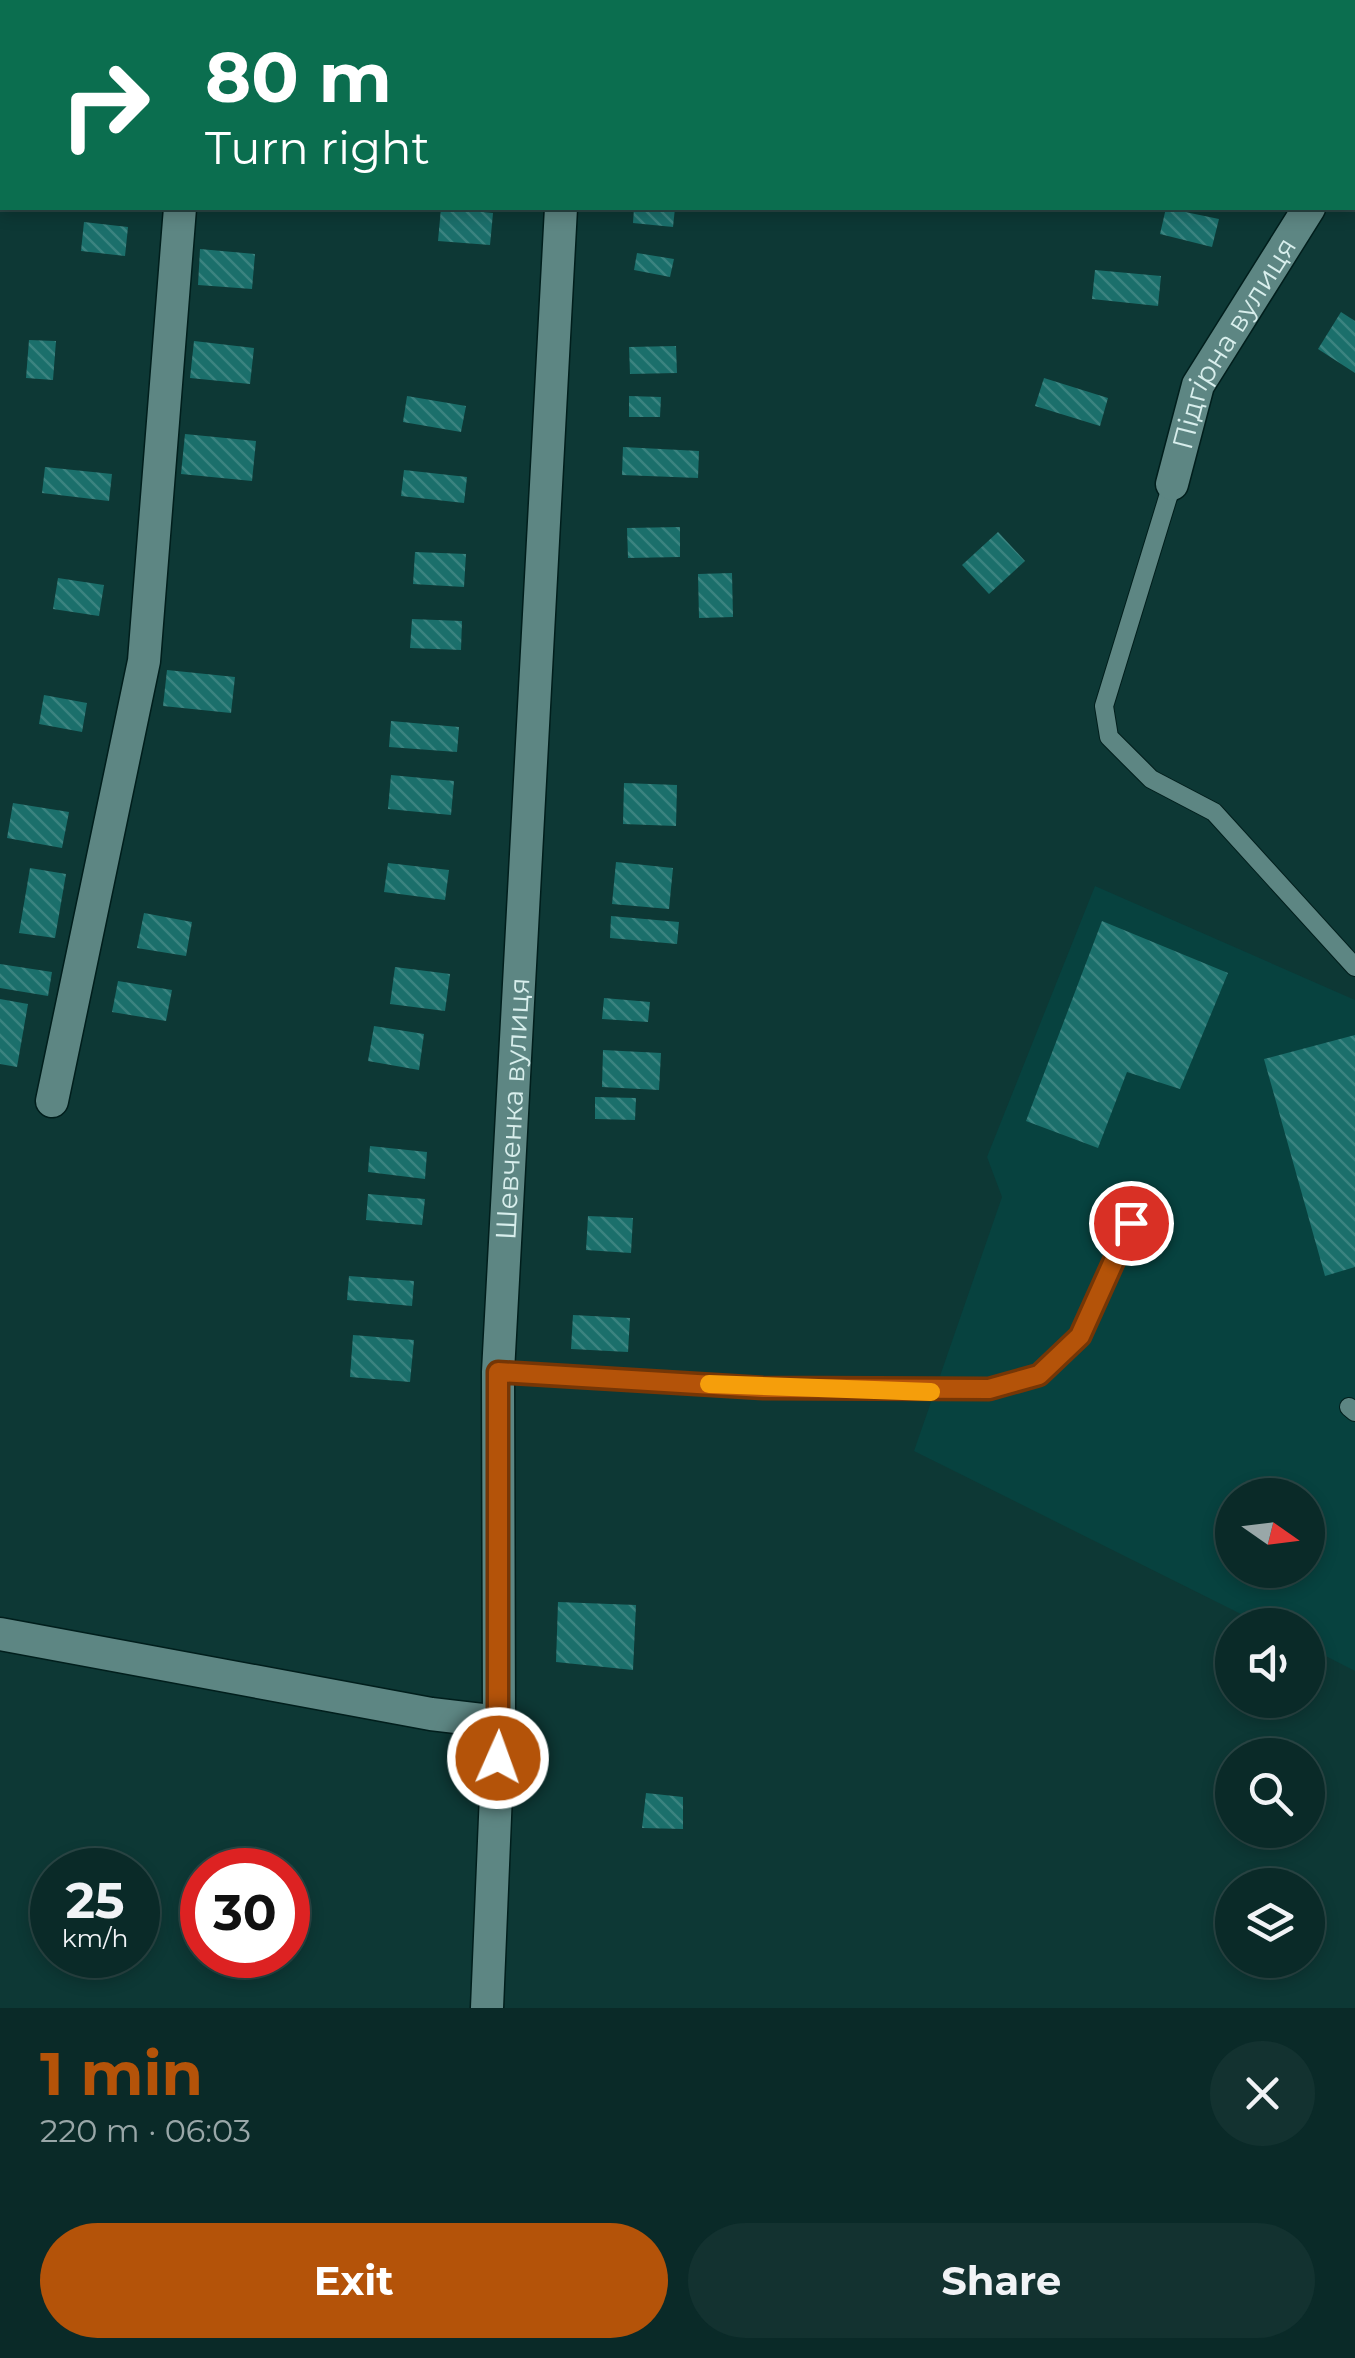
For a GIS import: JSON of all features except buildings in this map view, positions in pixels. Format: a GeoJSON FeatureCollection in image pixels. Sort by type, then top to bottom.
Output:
{"type":"FeatureCollection","features":[{"type":"Feature","properties":{"kind":"street"},"geometry":{"type":"LineString","coordinates":[[52,1100],[144,661],[180,210]]}},
{"type":"Feature","properties":{"kind":"street","name":"Шевченка вулиця"},"geometry":{"type":"LineString","coordinates":[[487,2008],[499,1722],[498,1372],[561,210]]}},
{"type":"Feature","properties":{"kind":"street","name":"Підгірна вулиця"},"geometry":{"type":"LineString","coordinates":[[1172,484],[1198,385],[1308,210]]}},
{"type":"Feature","properties":{"kind":"street"},"geometry":{"type":"LineString","coordinates":[[0,1634],[432,1714],[499,1722]]}},
{"type":"Feature","properties":{"kind":"lane"},"geometry":{"type":"LineString","coordinates":[[1172,484],[1104,706],[1109,737],[1151,779],[1214,812],[1355,967]]}},
{"type":"Feature","properties":{"kind":"lane"},"geometry":{"type":"LineString","coordinates":[[498,1372],[763,1388],[989,1389],[1039,1375],[1080,1336],[1131,1223]]}},
{"type":"Feature","properties":{"kind":"shaded area"},"geometry":{"type":"Polygon","coordinates":[[[1095,886],[1355,1000],[1355,1671],[1325,1656],[1325,1608],[1229,1608],[914,1451],[1002,1197],[987,1157],[1095,886]]]}},
{"type":"Feature","properties":{"kind":"slow traffic"},"geometry":{"type":"LineString","coordinates":[[709,1384],[931,1392]]}},
{"type":"Feature","properties":{"kind":"route"},"geometry":{"type":"LineString","coordinates":[[498,1758],[498,1372],[763,1388],[934,1392],[989,1389],[1039,1375],[1080,1336],[1131,1223]]}}]}
